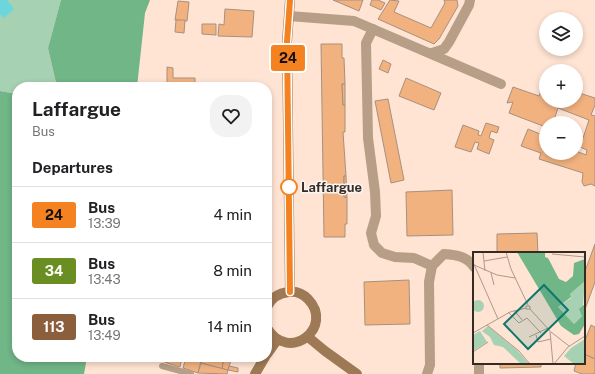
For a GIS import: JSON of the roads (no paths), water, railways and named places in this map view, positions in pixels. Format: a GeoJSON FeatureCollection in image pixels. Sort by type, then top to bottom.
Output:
{"type":"FeatureCollection","features":[{"type":"Feature","properties":{"kind":"main road"},"geometry":{"type":"LineString","coordinates":[[290,0],[290,292]]}},
{"type":"Feature","properties":{"kind":"main road"},"geometry":{"type":"LineString","coordinates":[[272,301],[282,293],[299,293],[313,304],[316,321],[313,330],[308,337],[301,341],[293,343],[278,340],[272,333]]}},
{"type":"Feature","properties":{"kind":"main road"},"geometry":{"type":"LineString","coordinates":[[308,337],[357,374]]}},
{"type":"Feature","properties":{"kind":"main road"},"geometry":{"type":"LineString","coordinates":[[272,348],[278,340]]}},
{"type":"Feature","properties":{"kind":"main road"},"geometry":{"type":"LineString","coordinates":[[255,374],[262,362]]}},
{"type":"Feature","properties":{"kind":"street"},"geometry":{"type":"LineString","coordinates":[[432,53],[444,49],[469,5],[470,0]]}},
{"type":"Feature","properties":{"kind":"street"},"geometry":{"type":"LineString","coordinates":[[289,16],[354,21],[432,53],[501,84]]}},
{"type":"Feature","properties":{"kind":"street"},"geometry":{"type":"LineString","coordinates":[[373,28],[366,43],[368,138],[375,192],[376,216],[371,233],[374,245],[382,253],[395,257],[414,258],[432,266]]}},
{"type":"Feature","properties":{"kind":"street"},"geometry":{"type":"LineString","coordinates":[[427,374],[430,364],[429,282],[432,266],[444,254],[457,255],[470,260],[473,265]]}},
{"type":"Feature","properties":{"kind":"street"},"geometry":{"type":"LineString","coordinates":[[479,364],[480,374]]}},
{"type":"Feature","properties":{"kind":"lane"},"geometry":{"type":"LineString","coordinates":[[162,366],[190,374]]}},
{"type":"Feature","properties":{"kind":"water"},"geometry":{"type":"Polygon","coordinates":[[[0,0],[7,0],[14,9],[4,18],[0,14],[0,0]]]}},
{"type":"Feature","properties":{"kind":"place","name":"Laffargue"},"geometry":{"type":"Point","coordinates":[289,187]}}]}
